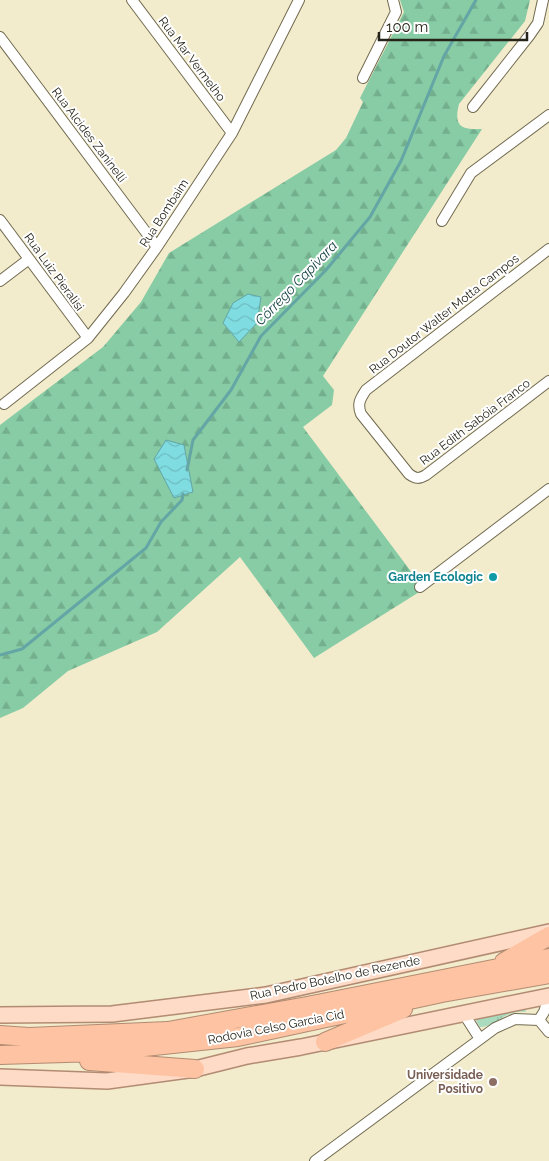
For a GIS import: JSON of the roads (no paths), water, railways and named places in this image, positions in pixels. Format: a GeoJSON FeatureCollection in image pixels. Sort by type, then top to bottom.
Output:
{"type":"FeatureCollection","features":[{"type":"Feature","properties":{"kind":"highway"},"geometry":{"type":"LineString","coordinates":[[490,970],[549,936]]}},
{"type":"Feature","properties":{"kind":"highway","name":"Rodovia Celso Garcia Cid"},"geometry":{"type":"LineString","coordinates":[[0,1035],[45,1036],[168,1031],[307,1006],[549,958]]}},
{"type":"Feature","properties":{"kind":"highway","name":"Rodovia Celso Garcia Cid"},"geometry":{"type":"LineString","coordinates":[[7,1055],[117,1050],[238,1037],[442,993],[549,974]]}},
{"type":"Feature","properties":{"kind":"highway"},"geometry":{"type":"LineString","coordinates":[[325,1042],[442,993]]}},
{"type":"Feature","properties":{"kind":"highway"},"geometry":{"type":"LineString","coordinates":[[0,1027],[45,1036]]}},
{"type":"Feature","properties":{"kind":"highway"},"geometry":{"type":"LineString","coordinates":[[7,1055],[195,1069]]}},
{"type":"Feature","properties":{"kind":"main road","name":"Rua Pedro Botelho de Rezende"},"geometry":{"type":"LineString","coordinates":[[0,1015],[112,1014],[266,995],[549,932]]}},
{"type":"Feature","properties":{"kind":"main road"},"geometry":{"type":"LineString","coordinates":[[0,1077],[107,1082],[195,1069],[248,1056],[549,997]]}},
{"type":"Feature","properties":{"kind":"street","name":"Rua Mar Vermelho"},"geometry":{"type":"LineString","coordinates":[[132,0],[232,133]]}},
{"type":"Feature","properties":{"kind":"street","name":"Rua Bombaim"},"geometry":{"type":"LineString","coordinates":[[4,404],[88,338],[124,293],[157,247],[232,133],[299,0]]}},
{"type":"Feature","properties":{"kind":"street"},"geometry":{"type":"LineString","coordinates":[[363,78],[396,12],[393,0]]}},
{"type":"Feature","properties":{"kind":"street"},"geometry":{"type":"LineString","coordinates":[[473,107],[538,23],[543,0]]}},
{"type":"Feature","properties":{"kind":"street","name":"Rua Alcides Zaninelli"},"geometry":{"type":"LineString","coordinates":[[0,37],[157,247]]}},
{"type":"Feature","properties":{"kind":"street"},"geometry":{"type":"LineString","coordinates":[[442,221],[471,173],[549,115]]}},
{"type":"Feature","properties":{"kind":"street","name":"Rua Luiz Pieralisi"},"geometry":{"type":"LineString","coordinates":[[0,220],[88,338]]}},
{"type":"Feature","properties":{"kind":"street","name":"Rua Doutor Walter Motta Campos"},"geometry":{"type":"LineString","coordinates":[[414,478],[362,414],[359,402],[366,390],[549,249]]}},
{"type":"Feature","properties":{"kind":"street"},"geometry":{"type":"LineString","coordinates":[[0,281],[29,259]]}},
{"type":"Feature","properties":{"kind":"street","name":"Rua Edith Sabóia Franco"},"geometry":{"type":"LineString","coordinates":[[414,478],[426,476],[549,381]]}},
{"type":"Feature","properties":{"kind":"street"},"geometry":{"type":"LineString","coordinates":[[420,587],[549,489]]}},
{"type":"Feature","properties":{"kind":"street"},"geometry":{"type":"LineString","coordinates":[[539,1020],[549,997]]}},
{"type":"Feature","properties":{"kind":"street"},"geometry":{"type":"LineString","coordinates":[[464,1014],[480,1039]]}},
{"type":"Feature","properties":{"kind":"street"},"geometry":{"type":"LineString","coordinates":[[315,1161],[480,1039],[506,1022],[520,1018],[539,1020],[549,1032]]}},
{"type":"Feature","properties":{"kind":"street"},"geometry":{"type":"LineString","coordinates":[[327,1152],[334,1161]]}},
{"type":"Feature","properties":{"kind":"water"},"geometry":{"type":"Polygon","coordinates":[[[248,294],[261,297],[257,323],[239,342],[223,323],[233,303],[248,294]]]}},
{"type":"Feature","properties":{"kind":"water"},"geometry":{"type":"Polygon","coordinates":[[[166,440],[184,445],[193,492],[174,498],[154,459],[166,440]]]}},
{"type":"Feature","properties":{"kind":"waterway","name":"Córrego Capivara"},"geometry":{"type":"LineString","coordinates":[[187,470],[193,440],[231,390],[261,336],[326,270],[370,217],[401,161],[444,56],[476,0]]}},
{"type":"Feature","properties":{"kind":"waterway","name":"Córrego Capivara"},"geometry":{"type":"LineString","coordinates":[[0,655],[22,649],[146,548],[161,522],[182,500],[183,494]]}},
{"type":"Feature","properties":{"kind":"place","name":"Garden Ecologic"},"geometry":{"type":"Point","coordinates":[493,577]}},
{"type":"Feature","properties":{"kind":"place","name":"Universidade Positivo"},"geometry":{"type":"Point","coordinates":[493,1082]}}]}
